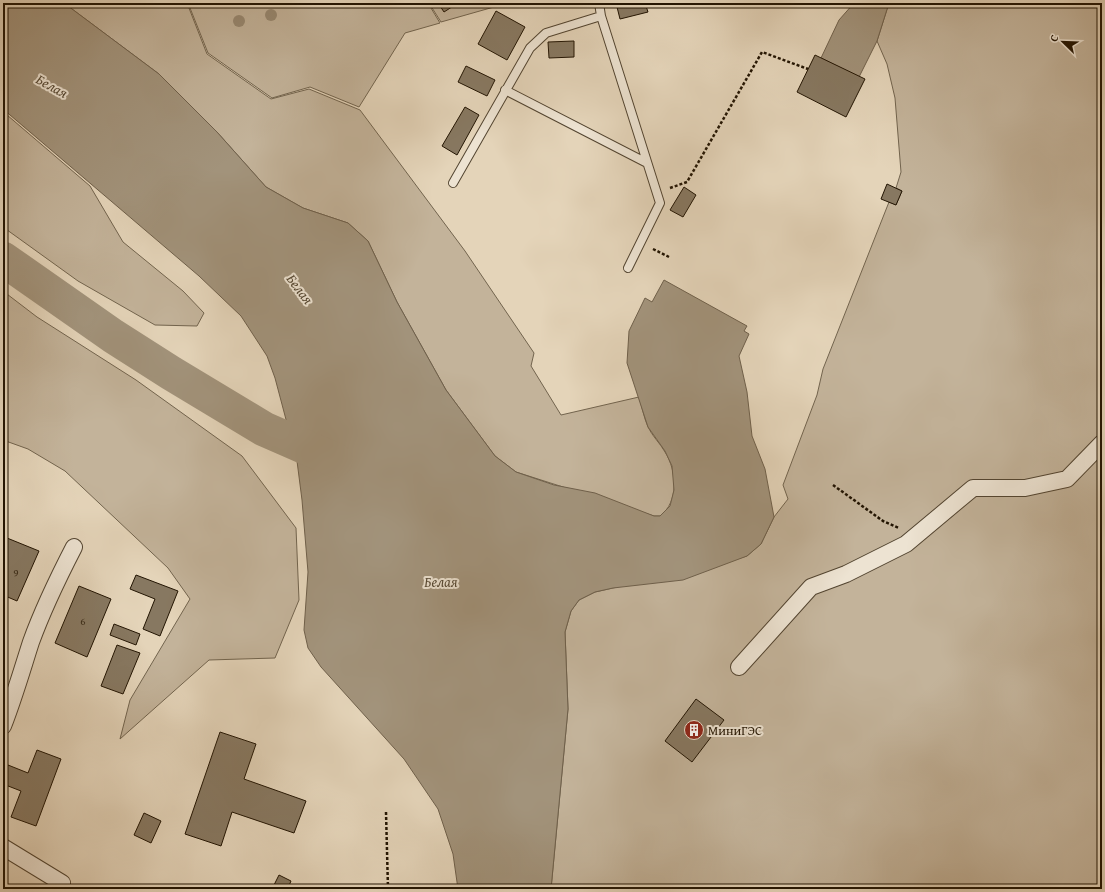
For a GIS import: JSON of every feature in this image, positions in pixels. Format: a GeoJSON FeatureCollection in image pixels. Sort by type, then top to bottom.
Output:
{"type":"FeatureCollection","features":[{"type":"Feature","properties":{"kind":"street"},"geometry":{"type":"LineString","coordinates":[[739,667],[811,587],[846,574],[906,544],[973,488],[1025,488],[1067,479],[1102,443]]}},
{"type":"Feature","properties":{"kind":"street"},"geometry":{"type":"LineString","coordinates":[[3,726],[32,641],[56,580],[74,547]]}},
{"type":"Feature","properties":{"kind":"street"},"geometry":{"type":"LineString","coordinates":[[3,847],[61,886]]}},
{"type":"Feature","properties":{"kind":"lane"},"geometry":{"type":"LineString","coordinates":[[599,3],[601,16],[660,204],[628,268]]}},
{"type":"Feature","properties":{"kind":"lane"},"geometry":{"type":"LineString","coordinates":[[453,183],[530,48],[546,33],[601,16]]}},
{"type":"Feature","properties":{"kind":"lane"},"geometry":{"type":"LineString","coordinates":[[505,90],[647,163]]}},
{"type":"Feature","properties":{"kind":"path"},"geometry":{"type":"LineString","coordinates":[[656,192],[688,182],[762,52],[808,69]]}},
{"type":"Feature","properties":{"kind":"path"},"geometry":{"type":"LineString","coordinates":[[833,485],[883,521],[904,530],[923,530]]}},
{"type":"Feature","properties":{"kind":"path"},"geometry":{"type":"LineString","coordinates":[[386,812],[388,889]]}},
{"type":"Feature","properties":{"kind":"shaded area"},"geometry":{"type":"Polygon","coordinates":[[[64,3],[187,3],[207,54],[271,99],[309,89],[360,110],[465,251],[534,353],[531,366],[561,415],[639,397],[648,427],[665,452],[672,468],[674,477],[673,495],[666,510],[660,516],[654,516],[516,472],[495,456],[446,390],[397,302],[368,241],[348,223],[303,208],[266,187],[217,132],[159,74],[64,3]]]}},
{"type":"Feature","properties":{"kind":"shaded area"},"geometry":{"type":"Polygon","coordinates":[[[188,3],[428,3],[440,23],[405,33],[359,107],[310,87],[272,98],[208,53],[188,3]]]}},
{"type":"Feature","properties":{"kind":"shaded area"},"geometry":{"type":"Polygon","coordinates":[[[429,3],[508,3],[441,22],[429,3]]]}},
{"type":"Feature","properties":{"kind":"shaded area"},"geometry":{"type":"Polygon","coordinates":[[[889,3],[1102,3],[1102,889],[551,889],[568,709],[565,632],[571,611],[579,600],[595,592],[720,564],[747,556],[761,544],[774,517],[788,499],[783,485],[817,395],[823,369],[889,202],[896,205],[902,191],[896,188],[901,172],[895,98],[887,64],[877,41],[889,3]]]}},
{"type":"Feature","properties":{"kind":"shaded area"},"geometry":{"type":"Polygon","coordinates":[[[3,115],[7,115],[90,186],[123,242],[183,291],[204,313],[197,326],[155,325],[78,281],[3,227],[3,115]]]}},
{"type":"Feature","properties":{"kind":"shaded area"},"geometry":{"type":"Polygon","coordinates":[[[3,291],[37,317],[136,380],[242,456],[296,528],[299,600],[275,658],[209,660],[120,739],[130,700],[190,599],[168,568],[65,471],[28,449],[3,440],[3,291]]]}},
{"type":"Feature","properties":{"kind":"water","name":"Белая"},"geometry":{"type":"Polygon","coordinates":[[[3,3],[64,3],[159,74],[217,132],[266,187],[303,208],[348,223],[368,241],[397,302],[446,390],[495,456],[516,472],[554,485],[595,493],[654,516],[660,516],[670,506],[674,490],[672,466],[665,451],[648,427],[627,363],[629,331],[645,298],[652,302],[664,280],[747,326],[744,331],[749,334],[739,356],[747,392],[752,436],[765,469],[774,517],[761,544],[747,556],[683,580],[613,588],[595,592],[579,600],[571,611],[565,632],[568,709],[551,889],[458,889],[453,854],[438,809],[404,759],[321,667],[308,648],[304,630],[308,572],[297,461],[275,378],[267,356],[241,316],[199,276],[3,109],[3,3]]]}},
{"type":"Feature","properties":{"kind":"water"},"geometry":{"type":"Polygon","coordinates":[[[854,3],[889,3],[877,41],[859,77],[821,58],[839,20],[854,3]]]}},
{"type":"Feature","properties":{"kind":"building"},"geometry":{"type":"Polygon","coordinates":[[[438,3],[458,3],[444,12],[438,3]]]}},
{"type":"Feature","properties":{"kind":"building"},"geometry":{"type":"Polygon","coordinates":[[[541,3],[557,3],[542,7],[541,3]]]}},
{"type":"Feature","properties":{"kind":"building"},"geometry":{"type":"Polygon","coordinates":[[[616,3],[645,3],[648,12],[620,19],[616,3]]]}},
{"type":"Feature","properties":{"kind":"building"},"geometry":{"type":"Polygon","coordinates":[[[496,11],[525,27],[507,60],[478,44],[496,11]]]}},
{"type":"Feature","properties":{"kind":"building"},"geometry":{"type":"Polygon","coordinates":[[[574,41],[574,57],[549,58],[548,42],[574,41]]]}},
{"type":"Feature","properties":{"kind":"building"},"geometry":{"type":"Polygon","coordinates":[[[815,55],[865,79],[846,117],[797,92],[815,55]]]}},
{"type":"Feature","properties":{"kind":"building"},"geometry":{"type":"Polygon","coordinates":[[[466,66],[495,80],[487,96],[458,82],[466,66]]]}},
{"type":"Feature","properties":{"kind":"building"},"geometry":{"type":"Polygon","coordinates":[[[465,107],[479,115],[457,155],[442,146],[465,107]]]}},
{"type":"Feature","properties":{"kind":"building"},"geometry":{"type":"Polygon","coordinates":[[[887,184],[902,191],[896,205],[881,199],[887,184]]]}},
{"type":"Feature","properties":{"kind":"building"},"geometry":{"type":"Polygon","coordinates":[[[684,187],[696,195],[683,217],[670,210],[684,187]]]}},
{"type":"Feature","properties":{"kind":"building"},"geometry":{"type":"Polygon","coordinates":[[[7,538],[39,551],[17,601],[3,595],[3,546],[7,538]]]}},
{"type":"Feature","properties":{"kind":"building"},"geometry":{"type":"Polygon","coordinates":[[[136,575],[178,591],[160,636],[143,629],[155,599],[130,589],[136,575]]]}},
{"type":"Feature","properties":{"kind":"building"},"geometry":{"type":"Polygon","coordinates":[[[79,586],[111,599],[87,657],[55,643],[79,586]]]}},
{"type":"Feature","properties":{"kind":"building"},"geometry":{"type":"Polygon","coordinates":[[[114,624],[140,634],[136,645],[110,635],[114,624]]]}},
{"type":"Feature","properties":{"kind":"building"},"geometry":{"type":"Polygon","coordinates":[[[117,645],[140,653],[123,694],[101,686],[117,645]]]}},
{"type":"Feature","properties":{"kind":"building","name":"МиниГЭС"},"geometry":{"type":"Polygon","coordinates":[[[696,699],[724,720],[692,762],[665,741],[696,699]]]}},
{"type":"Feature","properties":{"kind":"building"},"geometry":{"type":"Polygon","coordinates":[[[220,732],[256,744],[244,779],[306,801],[294,833],[232,812],[221,846],[185,834],[220,732]]]}},
{"type":"Feature","properties":{"kind":"building"},"geometry":{"type":"Polygon","coordinates":[[[37,750],[61,759],[36,826],[11,817],[21,791],[3,784],[3,778],[8,765],[28,773],[37,750]]]}},
{"type":"Feature","properties":{"kind":"building"},"geometry":{"type":"Polygon","coordinates":[[[144,813],[161,821],[151,843],[134,835],[144,813]]]}},
{"type":"Feature","properties":{"kind":"building"},"geometry":{"type":"Polygon","coordinates":[[[279,875],[291,881],[288,888],[290,889],[272,889],[279,875]]]}},
{"type":"Feature","properties":{"kind":"waterway"},"geometry":{"type":"LineString","coordinates":[[3,259],[113,336],[171,373],[264,429],[335,460]]}},
{"type":"Feature","properties":{"kind":"place","name":"МиниГЭС"},"geometry":{"type":"Point","coordinates":[694,730]}}]}
